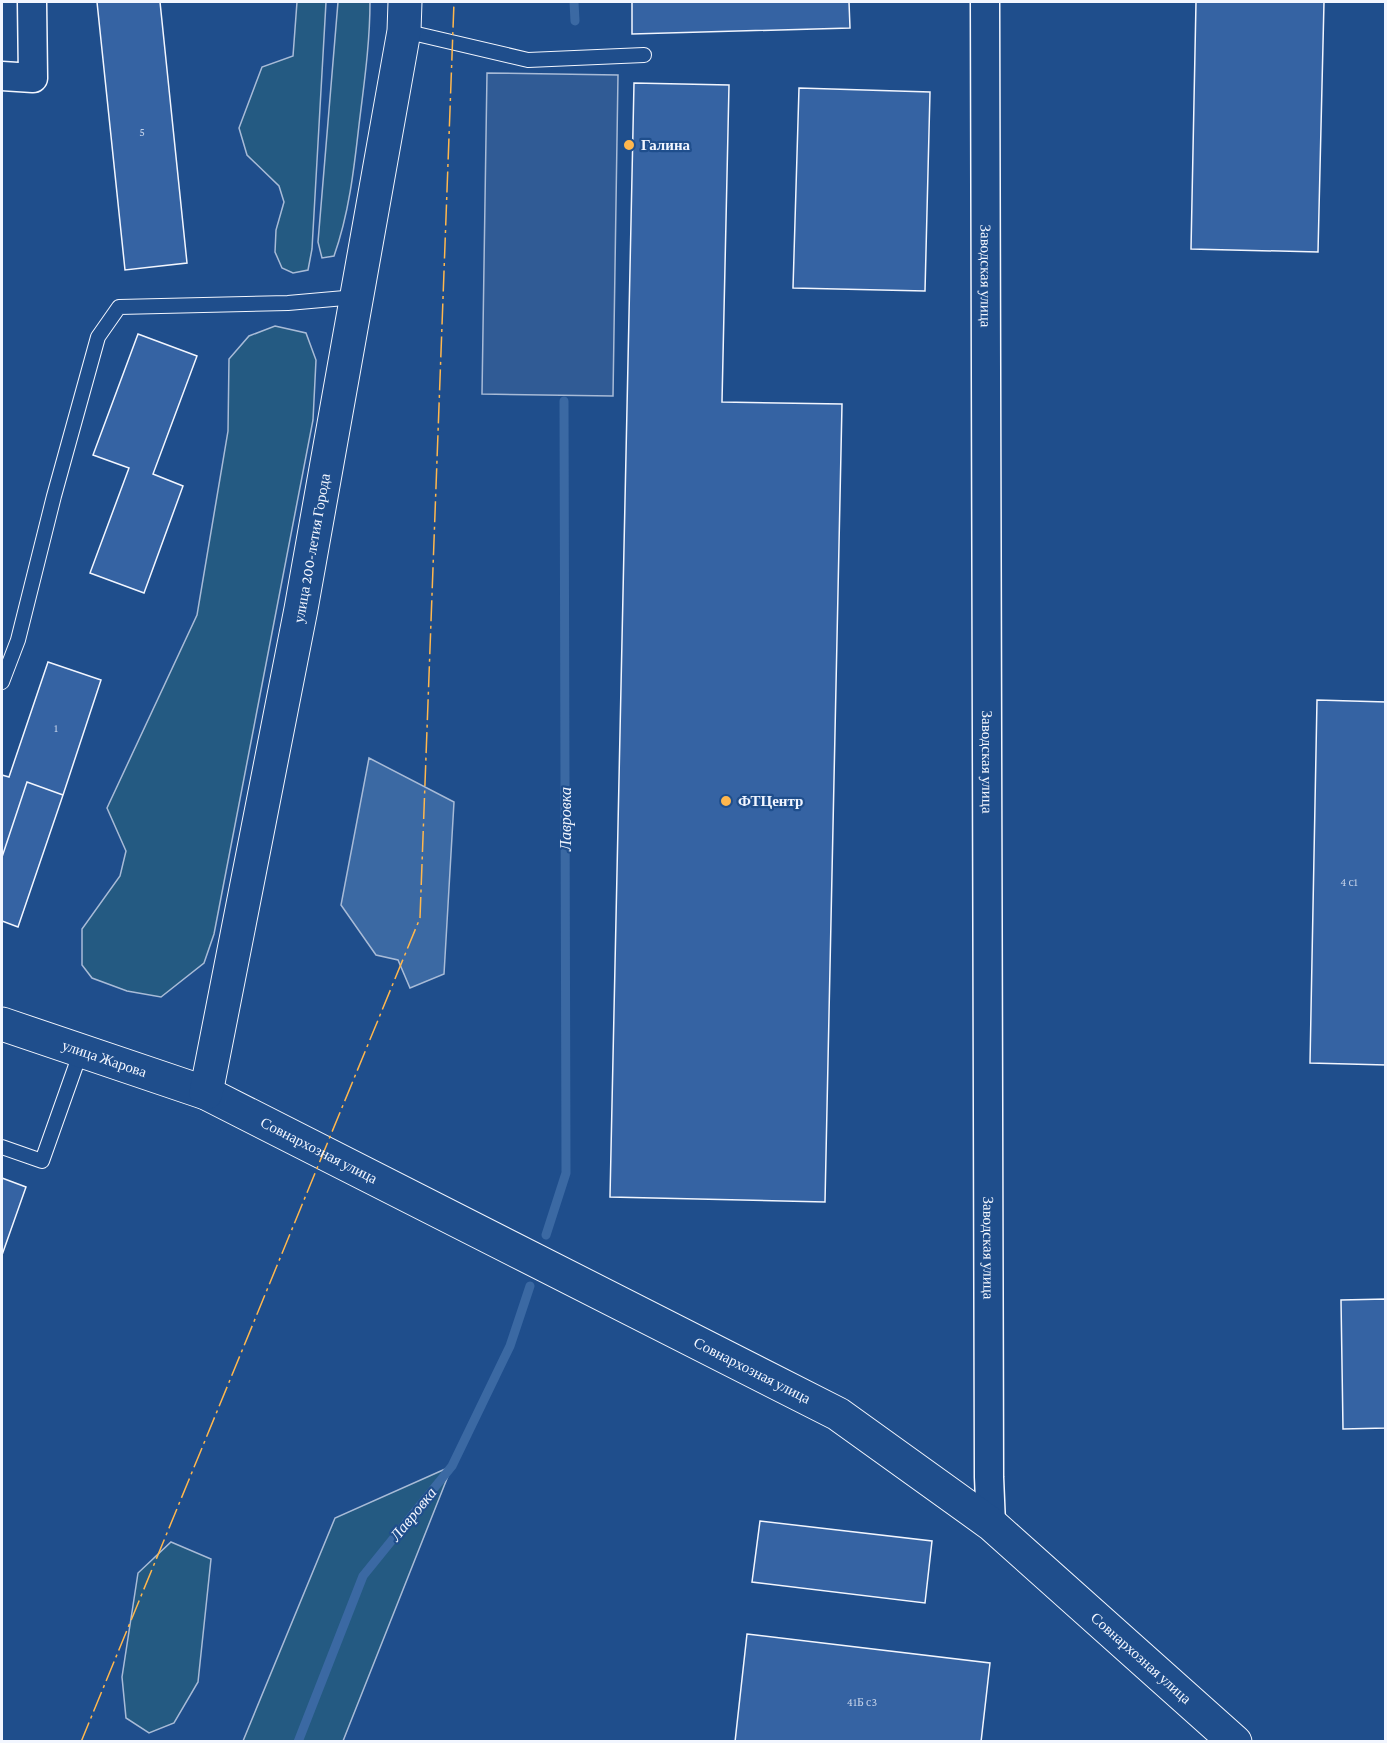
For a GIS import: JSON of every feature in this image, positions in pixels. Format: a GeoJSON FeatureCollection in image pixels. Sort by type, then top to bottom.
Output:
{"type":"FeatureCollection","features":[{"type":"Feature","properties":{"kind":"street"},"geometry":{"type":"LineString","coordinates":[[2,76],[33,78],[33,2]]}},
{"type":"Feature","properties":{"kind":"street","name":"Заводская улица"},"geometry":{"type":"LineString","coordinates":[[986,2],[989,1477],[992,1524]]}},
{"type":"Feature","properties":{"kind":"street","name":"улица 200-летия Города"},"geometry":{"type":"LineString","coordinates":[[206,1093],[301,609],[405,16]]}},
{"type":"Feature","properties":{"kind":"street","name":"улица Жарова"},"geometry":{"type":"LineString","coordinates":[[2,1024],[206,1093]]}},
{"type":"Feature","properties":{"kind":"street","name":"Совнархозная улица"},"geometry":{"type":"LineString","coordinates":[[206,1093],[838,1414],[992,1524],[1235,1742]]}},
{"type":"Feature","properties":{"kind":"lane"},"geometry":{"type":"LineString","coordinates":[[405,16],[528,60],[644,55]]}},
{"type":"Feature","properties":{"kind":"lane"},"geometry":{"type":"LineString","coordinates":[[2,682],[18,640],[54,496],[98,337],[119,307],[288,303],[356,297]]}},
{"type":"Feature","properties":{"kind":"lane"},"geometry":{"type":"LineString","coordinates":[[2,1147],[42,1161],[81,1050]]}},
{"type":"Feature","properties":{"kind":"shaded area"},"geometry":{"type":"Polygon","coordinates":[[[297,2],[326,2],[312,249],[308,270],[293,273],[282,268],[275,252],[276,230],[284,202],[279,186],[247,155],[239,128],[262,67],[293,56],[297,2]]]}},
{"type":"Feature","properties":{"kind":"shaded area"},"geometry":{"type":"Polygon","coordinates":[[[338,2],[370,2],[369,33],[347,208],[334,256],[322,258],[318,242],[338,2]]]}},
{"type":"Feature","properties":{"kind":"shaded area"},"geometry":{"type":"Polygon","coordinates":[[[487,73],[618,75],[613,396],[482,394],[487,73]]]}},
{"type":"Feature","properties":{"kind":"shaded area"},"geometry":{"type":"Polygon","coordinates":[[[275,326],[306,333],[316,360],[313,420],[214,934],[204,963],[161,997],[127,991],[92,978],[82,965],[82,929],[120,876],[126,851],[107,808],[197,615],[228,431],[229,359],[249,336],[275,326]]]}},
{"type":"Feature","properties":{"kind":"shaded area"},"geometry":{"type":"Polygon","coordinates":[[[369,758],[454,802],[444,974],[410,988],[398,960],[376,955],[341,905],[369,758]]]}},
{"type":"Feature","properties":{"kind":"shaded area"},"geometry":{"type":"Polygon","coordinates":[[[452,1466],[343,1741],[243,1741],[335,1518],[452,1466]]]}},
{"type":"Feature","properties":{"kind":"shaded area"},"geometry":{"type":"Polygon","coordinates":[[[171,1542],[211,1559],[198,1682],[174,1723],[149,1733],[126,1718],[122,1677],[138,1573],[171,1542]]]}},
{"type":"Feature","properties":{"kind":"building"},"geometry":{"type":"Polygon","coordinates":[[[97,2],[160,2],[187,263],[125,270],[97,2]]]}},
{"type":"Feature","properties":{"kind":"building"},"geometry":{"type":"Polygon","coordinates":[[[632,2],[849,2],[850,28],[632,34],[632,2]]]}},
{"type":"Feature","properties":{"kind":"building"},"geometry":{"type":"Polygon","coordinates":[[[1196,2],[1324,2],[1318,252],[1191,249],[1196,2]]]}},
{"type":"Feature","properties":{"kind":"building","name":"ФТЦентр"},"geometry":{"type":"Polygon","coordinates":[[[634,83],[729,85],[722,402],[842,404],[825,1202],[610,1197],[634,83]]]}},
{"type":"Feature","properties":{"kind":"building"},"geometry":{"type":"Polygon","coordinates":[[[799,88],[930,92],[925,291],[793,288],[799,88]]]}},
{"type":"Feature","properties":{"kind":"building"},"geometry":{"type":"Polygon","coordinates":[[[138,334],[197,356],[153,474],[183,486],[144,593],[90,573],[129,468],[93,455],[138,334]]]}},
{"type":"Feature","properties":{"kind":"building"},"geometry":{"type":"Polygon","coordinates":[[[48,662],[101,680],[63,795],[27,782],[2,857],[2,775],[9,777],[48,662]]]}},
{"type":"Feature","properties":{"kind":"building"},"geometry":{"type":"Polygon","coordinates":[[[1317,700],[1386,702],[1386,1065],[1310,1063],[1317,700]]]}},
{"type":"Feature","properties":{"kind":"building"},"geometry":{"type":"Polygon","coordinates":[[[27,782],[63,795],[18,927],[2,921],[2,857],[27,782]]]}},
{"type":"Feature","properties":{"kind":"building"},"geometry":{"type":"Polygon","coordinates":[[[2,1178],[26,1187],[2,1255],[2,1178]]]}},
{"type":"Feature","properties":{"kind":"building"},"geometry":{"type":"Polygon","coordinates":[[[1386,1299],[1386,1428],[1343,1429],[1341,1300],[1386,1299]]]}},
{"type":"Feature","properties":{"kind":"building"},"geometry":{"type":"Polygon","coordinates":[[[760,1521],[932,1541],[925,1603],[752,1582],[760,1521]]]}},
{"type":"Feature","properties":{"kind":"building"},"geometry":{"type":"Polygon","coordinates":[[[747,1634],[990,1663],[981,1742],[735,1742],[747,1634]]]}},
{"type":"Feature","properties":{"kind":"waterway","name":"Лавровка"},"geometry":{"type":"LineString","coordinates":[[574,2],[575,21]]}},
{"type":"Feature","properties":{"kind":"waterway","name":"Лавровка"},"geometry":{"type":"LineString","coordinates":[[546,1235],[566,1173],[564,401]]}},
{"type":"Feature","properties":{"kind":"waterway","name":"Лавровка"},"geometry":{"type":"LineString","coordinates":[[298,1742],[363,1576],[452,1466],[510,1346],[530,1286]]}},
{"type":"Feature","properties":{"kind":"power"},"geometry":{"type":"LineString","coordinates":[[81,1742],[420,918],[454,2]]}},
{"type":"Feature","properties":{"kind":"place","name":"Галина"},"geometry":{"type":"Point","coordinates":[629,145]}},
{"type":"Feature","properties":{"kind":"place","name":"ФТЦентр"},"geometry":{"type":"Point","coordinates":[726,801]}}]}
